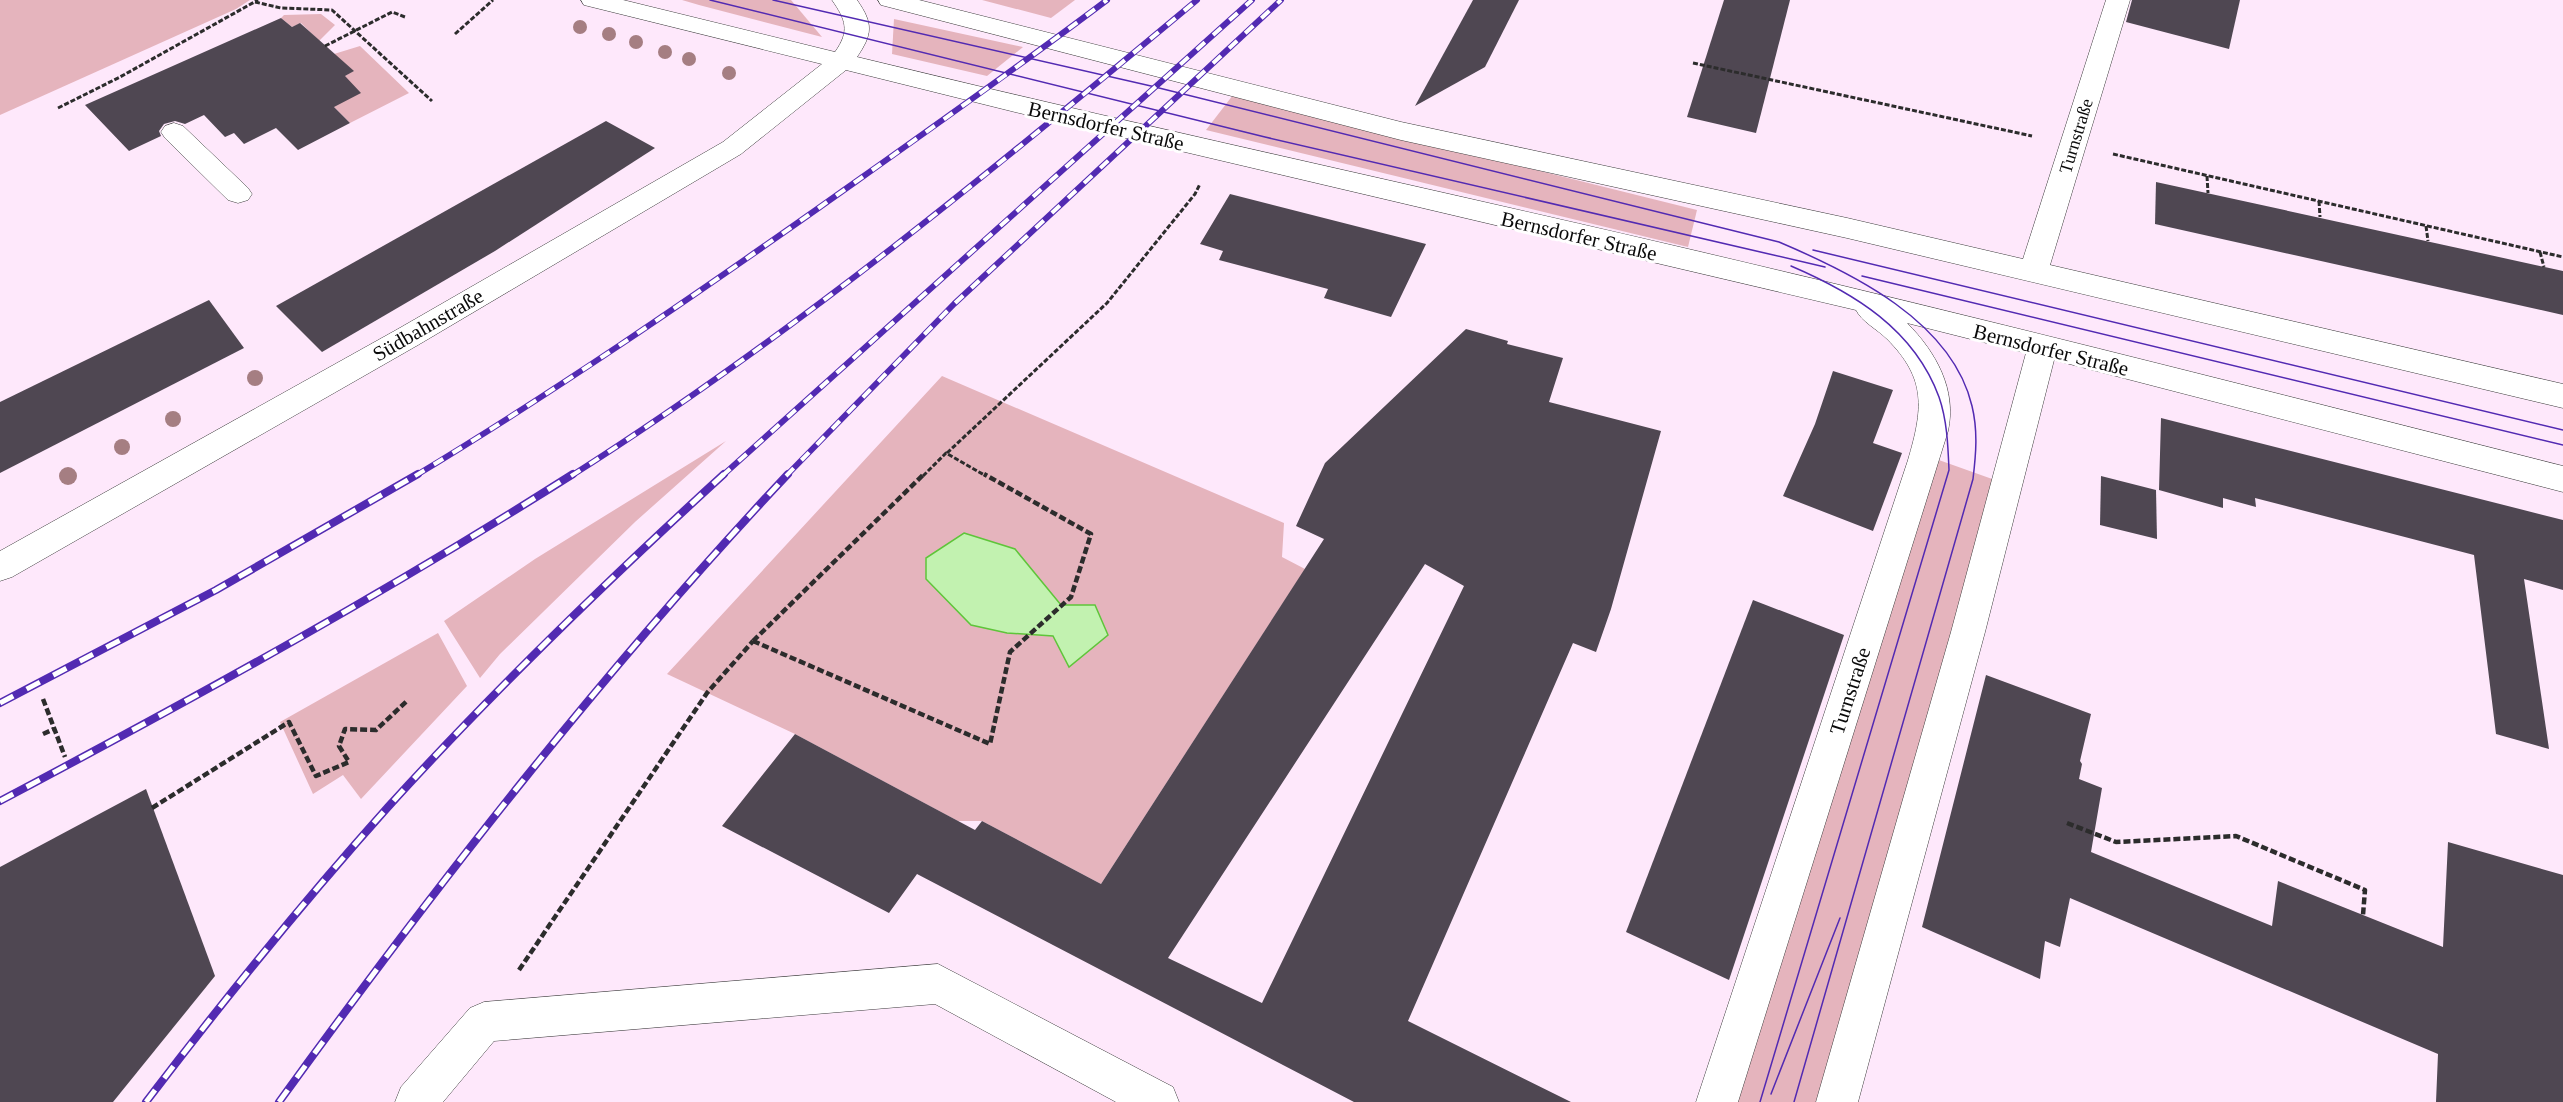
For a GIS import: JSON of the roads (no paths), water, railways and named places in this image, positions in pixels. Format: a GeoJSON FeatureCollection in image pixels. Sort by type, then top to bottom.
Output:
{"type":"FeatureCollection","features":[{"type":"Feature","properties":{"kind":"street","name":"Bernsdorfer Straße"},"geometry":{"type":"LineString","coordinates":[[593,0],[1217,152],[1860,301],[2305,412],[2563,480]]}},
{"type":"Feature","properties":{"kind":"street"},"geometry":{"type":"LineString","coordinates":[[842,61],[857,38],[854,17],[849,4],[844,0]]}},
{"type":"Feature","properties":{"kind":"street"},"geometry":{"type":"LineString","coordinates":[[890,0],[1401,131],[2034,271],[2563,396]]}},
{"type":"Feature","properties":{"kind":"street","name":"Turnstraße"},"geometry":{"type":"LineString","coordinates":[[2034,271],[2118,0]]}},
{"type":"Feature","properties":{"kind":"street","name":"Südbahnstraße"},"geometry":{"type":"LineString","coordinates":[[0,567],[408,338],[732,148],[842,61]]}},
{"type":"Feature","properties":{"kind":"street"},"geometry":{"type":"LineString","coordinates":[[174,132],[238,194]]}},
{"type":"Feature","properties":{"kind":"street","name":"Turnstraße"},"geometry":{"type":"LineString","coordinates":[[1718,1102],[1924,460],[1935,416],[1933,388],[1926,367],[1917,352],[1900,332],[1860,301]]}},
{"type":"Feature","properties":{"kind":"street"},"geometry":{"type":"LineString","coordinates":[[1837,1102],[1928,768],[2007,493],[2042,348]]}},
{"type":"Feature","properties":{"kind":"street"},"geometry":{"type":"LineString","coordinates":[[416,1102],[484,1022],[938,984],[1158,1102]]}},
{"type":"Feature","properties":{"kind":"tram line"},"geometry":{"type":"LineString","coordinates":[[710,0],[1265,137],[1825,267]]}},
{"type":"Feature","properties":{"kind":"tram line"},"geometry":{"type":"LineString","coordinates":[[773,0],[1151,86],[1779,242],[1867,285],[1921,325],[1944,349],[1961,376],[1972,406],[1976,442],[1973,479],[1794,1102]]}},
{"type":"Feature","properties":{"kind":"tram line"},"geometry":{"type":"LineString","coordinates":[[1813,250],[2563,430]]}},
{"type":"Feature","properties":{"kind":"tram line"},"geometry":{"type":"LineString","coordinates":[[1760,1102],[1949,470],[1947,433],[1942,406],[1928,373],[1914,352],[1898,333],[1859,301],[1791,266]]}},
{"type":"Feature","properties":{"kind":"tram line"},"geometry":{"type":"LineString","coordinates":[[1862,276],[2563,445]]}},
{"type":"Feature","properties":{"kind":"tram line"},"geometry":{"type":"LineString","coordinates":[[1771,1094],[1840,918]]}},
{"type":"Feature","properties":{"kind":"railway"},"geometry":{"type":"LineString","coordinates":[[415,476],[620,345],[721,276],[964,105],[1107,0]]}},
{"type":"Feature","properties":{"kind":"railway"},"geometry":{"type":"LineString","coordinates":[[571,476],[653,422],[814,308],[969,187],[1197,0]]}},
{"type":"Feature","properties":{"kind":"railway"},"geometry":{"type":"LineString","coordinates":[[722,476],[1252,0]]}},
{"type":"Feature","properties":{"kind":"railway"},"geometry":{"type":"LineString","coordinates":[[786,476],[954,304],[1281,0]]}},
{"type":"Feature","properties":{"kind":"railway"},"geometry":{"type":"LineString","coordinates":[[0,703],[216,590],[418,474]]}},
{"type":"Feature","properties":{"kind":"railway"},"geometry":{"type":"LineString","coordinates":[[0,801],[290,643],[503,518],[573,474]]}},
{"type":"Feature","properties":{"kind":"railway"},"geometry":{"type":"LineString","coordinates":[[146,1102],[264,952],[428,763],[552,636],[724,474]]}},
{"type":"Feature","properties":{"kind":"railway"},"geometry":{"type":"LineString","coordinates":[[279,1102],[399,940],[523,780],[653,625],[788,474]]}}]}
